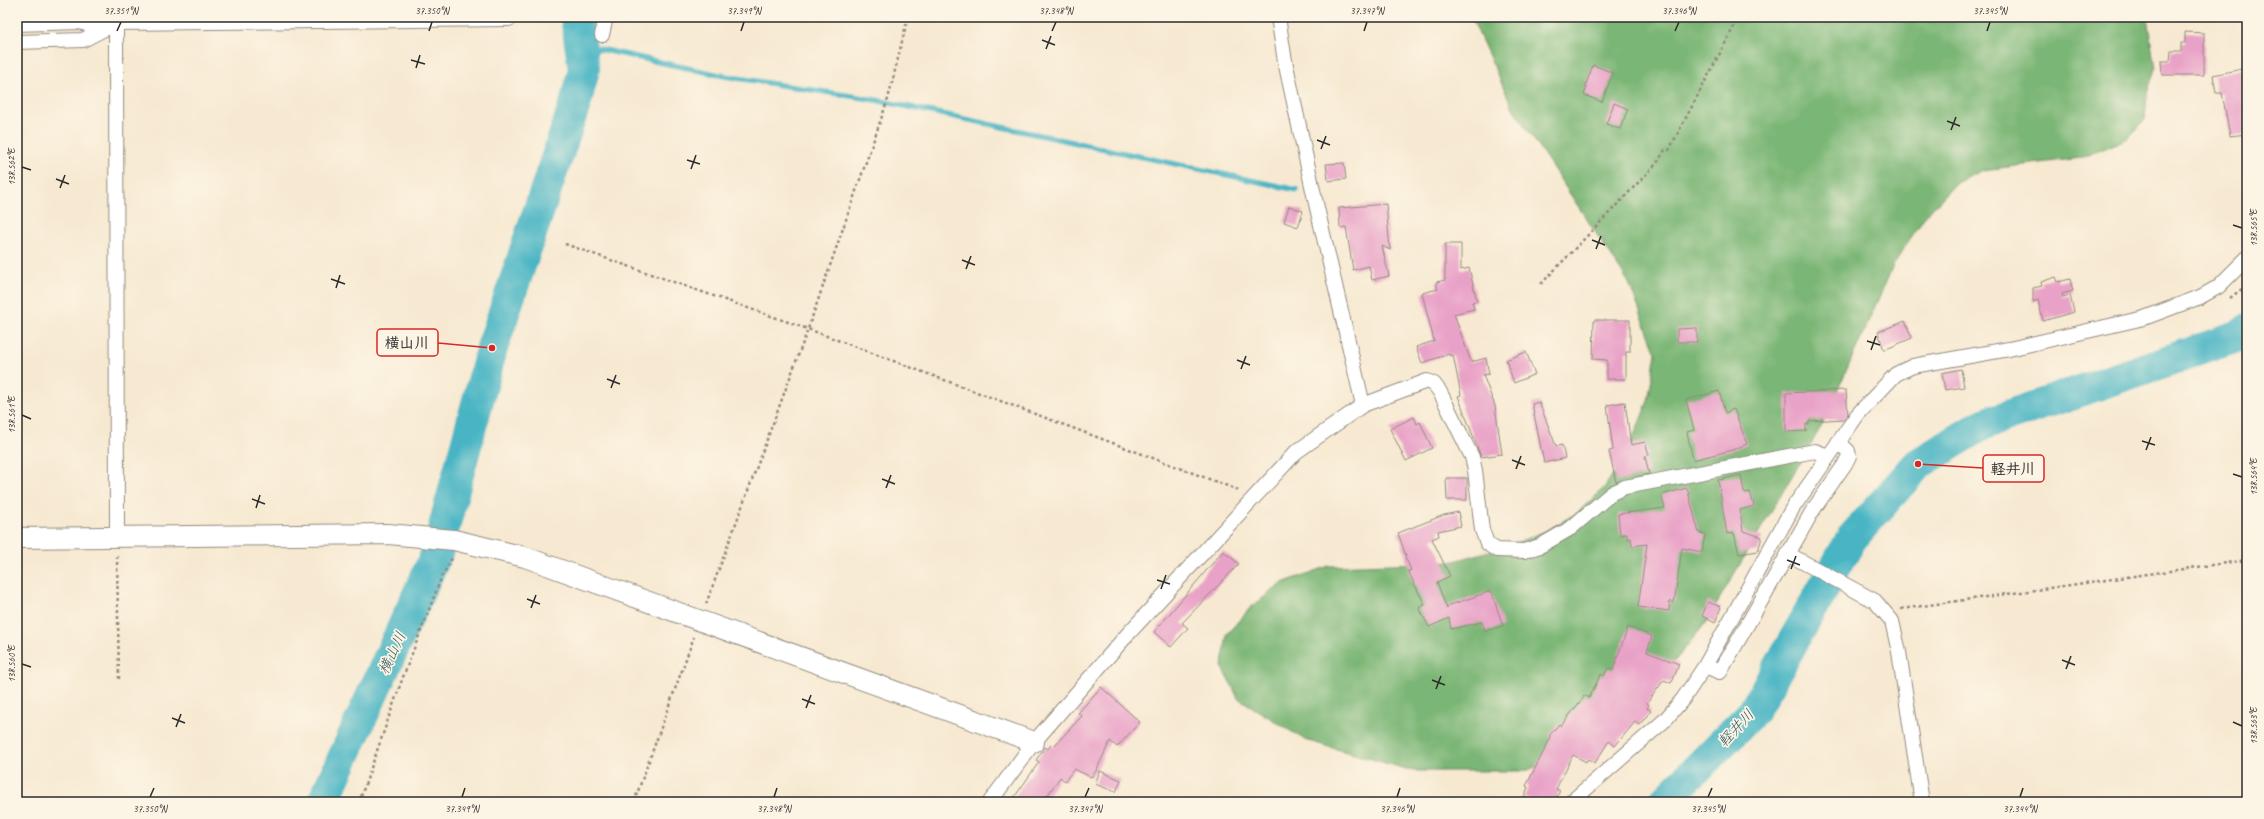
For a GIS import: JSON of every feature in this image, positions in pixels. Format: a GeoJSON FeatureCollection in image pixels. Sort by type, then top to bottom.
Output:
{"type":"FeatureCollection","features":[{"type":"Feature","properties":{"kind":"street"},"geometry":{"type":"LineString","coordinates":[[602,35],[606,17]]}},
{"type":"Feature","properties":{"kind":"street"},"geometry":{"type":"LineString","coordinates":[[1278,17],[1285,61],[1314,195],[1363,405]]}},
{"type":"Feature","properties":{"kind":"street"},"geometry":{"type":"LineString","coordinates":[[17,24],[79,22],[112,23],[509,19]]}},
{"type":"Feature","properties":{"kind":"street"},"geometry":{"type":"LineString","coordinates":[[17,42],[83,40],[112,23]]}},
{"type":"Feature","properties":{"kind":"street"},"geometry":{"type":"LineString","coordinates":[[112,23],[117,536]]}},
{"type":"Feature","properties":{"kind":"street"},"geometry":{"type":"LineString","coordinates":[[1571,802],[1665,720],[1684,699],[1705,666],[1792,509],[1858,414],[1896,374],[1912,366],[2009,349],[2144,318],[2200,297],[2218,287],[2247,258]]}},
{"type":"Feature","properties":{"kind":"street"},"geometry":{"type":"LineString","coordinates":[[990,802],[1034,742],[1127,635],[1296,452],[1363,405],[1427,381],[1434,384],[1440,392],[1472,457],[1475,470],[1482,530],[1487,543],[1497,550],[1524,551],[1540,546],[1571,528],[1612,493],[1625,487],[1814,450],[1828,456]]}},
{"type":"Feature","properties":{"kind":"street"},"geometry":{"type":"LineString","coordinates":[[1705,666],[1720,672],[1817,504],[1845,464],[1849,456],[1848,451],[1838,442]]}},
{"type":"Feature","properties":{"kind":"street"},"geometry":{"type":"LineString","coordinates":[[17,538],[345,534],[427,537],[457,541],[525,557],[1034,742]]}},
{"type":"Feature","properties":{"kind":"street"},"geometry":{"type":"LineString","coordinates":[[1788,554],[1875,601],[1886,613],[1896,631],[1922,802]]}},
{"type":"Feature","properties":{"kind":"path"},"geometry":{"type":"LineString","coordinates":[[634,802],[808,329],[888,99],[908,17]]}},
{"type":"Feature","properties":{"kind":"path"},"geometry":{"type":"LineString","coordinates":[[1541,284],[1657,163],[1665,150],[1669,150],[1739,17]]}},
{"type":"Feature","properties":{"kind":"path"},"geometry":{"type":"LineString","coordinates":[[565,244],[808,329],[1247,493],[1255,498]]}},
{"type":"Feature","properties":{"kind":"path"},"geometry":{"type":"LineString","coordinates":[[117,536],[119,681]]}},
{"type":"Feature","properties":{"kind":"path"},"geometry":{"type":"LineString","coordinates":[[359,802],[403,677],[457,541]]}},
{"type":"Feature","properties":{"kind":"path"},"geometry":{"type":"LineString","coordinates":[[1886,613],[1894,610],[2247,560]]}},
{"type":"Feature","properties":{"kind":"green space"},"geometry":{"type":"Polygon","coordinates":[[[1471,17],[2147,17],[2155,69],[2147,94],[2145,120],[2128,138],[2081,158],[1983,170],[1955,184],[1923,219],[1894,264],[1821,427],[1704,625],[1647,695],[1596,739],[1526,771],[1413,771],[1305,740],[1238,698],[1222,666],[1227,634],[1250,608],[1282,583],[1329,566],[1451,562],[1507,546],[1544,532],[1577,513],[1604,488],[1627,453],[1648,401],[1656,353],[1629,283],[1513,108],[1471,17]]]}},
{"type":"Feature","properties":{"kind":"building"},"geometry":{"type":"Polygon","coordinates":[[[2185,32],[2204,33],[2204,75],[2162,75],[2161,61],[2170,61],[2171,51],[2181,51],[2181,43],[2185,43],[2185,32]]]}},
{"type":"Feature","properties":{"kind":"building"},"geometry":{"type":"Polygon","coordinates":[[[1593,65],[1613,73],[1602,102],[1584,95],[1587,87],[1585,87],[1593,65]]]}},
{"type":"Feature","properties":{"kind":"building"},"geometry":{"type":"Polygon","coordinates":[[[2247,68],[2247,134],[2230,136],[2222,93],[2216,93],[2213,75],[2247,68]]]}},
{"type":"Feature","properties":{"kind":"building"},"geometry":{"type":"Polygon","coordinates":[[[1614,103],[1628,109],[1620,129],[1606,124],[1614,103]]]}},
{"type":"Feature","properties":{"kind":"building"},"geometry":{"type":"Polygon","coordinates":[[[1344,163],[1346,179],[1328,181],[1326,164],[1344,163]]]}},
{"type":"Feature","properties":{"kind":"building"},"geometry":{"type":"Polygon","coordinates":[[[1386,204],[1390,250],[1382,246],[1389,276],[1372,280],[1369,266],[1353,270],[1346,227],[1340,228],[1339,208],[1386,204]]]}},
{"type":"Feature","properties":{"kind":"building"},"geometry":{"type":"Polygon","coordinates":[[[1289,206],[1303,211],[1298,227],[1284,222],[1289,206]]]}},
{"type":"Feature","properties":{"kind":"building"},"geometry":{"type":"Polygon","coordinates":[[[1445,244],[1461,244],[1461,270],[1469,268],[1477,301],[1472,302],[1474,309],[1454,314],[1471,362],[1486,358],[1489,374],[1483,375],[1495,406],[1502,454],[1481,457],[1458,396],[1461,395],[1453,355],[1450,356],[1449,354],[1422,363],[1416,347],[1434,341],[1422,293],[1438,289],[1436,282],[1445,280],[1445,244]]]}},
{"type":"Feature","properties":{"kind":"building"},"geometry":{"type":"Polygon","coordinates":[[[2056,277],[2058,282],[2070,279],[2073,291],[2062,294],[2063,297],[2070,295],[2074,312],[2043,321],[2038,300],[2033,302],[2033,288],[2042,286],[2041,282],[2056,277]]]}},
{"type":"Feature","properties":{"kind":"building"},"geometry":{"type":"Polygon","coordinates":[[[1594,320],[1630,320],[1630,352],[1626,352],[1626,379],[1607,379],[1607,360],[1593,359],[1594,320]]]}},
{"type":"Feature","properties":{"kind":"building"},"geometry":{"type":"Polygon","coordinates":[[[1905,321],[1912,338],[1884,350],[1878,332],[1905,321]]]}},
{"type":"Feature","properties":{"kind":"building"},"geometry":{"type":"Polygon","coordinates":[[[1697,328],[1697,342],[1677,342],[1677,329],[1697,328]]]}},
{"type":"Feature","properties":{"kind":"building"},"geometry":{"type":"Polygon","coordinates":[[[1526,352],[1535,374],[1514,383],[1506,360],[1526,352]]]}},
{"type":"Feature","properties":{"kind":"building"},"geometry":{"type":"Polygon","coordinates":[[[1961,369],[1964,387],[1945,390],[1942,373],[1961,369]]]}},
{"type":"Feature","properties":{"kind":"building"},"geometry":{"type":"Polygon","coordinates":[[[1846,390],[1848,414],[1844,419],[1809,421],[1809,424],[1806,424],[1806,431],[1786,432],[1786,393],[1846,390]]]}},
{"type":"Feature","properties":{"kind":"building"},"geometry":{"type":"Polygon","coordinates":[[[1719,391],[1725,413],[1734,409],[1747,444],[1732,450],[1693,460],[1687,432],[1694,430],[1686,400],[1719,391]]]}},
{"type":"Feature","properties":{"kind":"building"},"geometry":{"type":"Polygon","coordinates":[[[1539,402],[1556,446],[1562,445],[1565,458],[1544,463],[1532,404],[1539,402]]]}},
{"type":"Feature","properties":{"kind":"building"},"geometry":{"type":"Polygon","coordinates":[[[1625,402],[1631,445],[1645,442],[1649,455],[1645,456],[1649,474],[1616,482],[1609,451],[1613,450],[1607,405],[1625,402]]]}},
{"type":"Feature","properties":{"kind":"building"},"geometry":{"type":"Polygon","coordinates":[[[1414,417],[1417,424],[1420,422],[1432,448],[1406,461],[1390,429],[1414,417]]]}},
{"type":"Feature","properties":{"kind":"building"},"geometry":{"type":"Polygon","coordinates":[[[1741,475],[1744,493],[1750,492],[1754,506],[1740,510],[1743,531],[1762,537],[1758,551],[1739,554],[1734,533],[1727,534],[1718,480],[1741,475]]]}},
{"type":"Feature","properties":{"kind":"building"},"geometry":{"type":"Polygon","coordinates":[[[1446,478],[1467,478],[1467,500],[1447,500],[1446,478]]]}},
{"type":"Feature","properties":{"kind":"building"},"geometry":{"type":"Polygon","coordinates":[[[1687,488],[1699,533],[1705,534],[1702,552],[1682,548],[1674,603],[1670,601],[1669,611],[1638,607],[1647,544],[1632,546],[1631,538],[1627,539],[1627,534],[1620,535],[1618,514],[1665,508],[1661,495],[1687,488]]]}},
{"type":"Feature","properties":{"kind":"building"},"geometry":{"type":"Polygon","coordinates":[[[1458,512],[1461,526],[1438,531],[1439,536],[1432,539],[1450,576],[1437,582],[1447,609],[1447,606],[1491,591],[1503,626],[1485,631],[1482,622],[1451,629],[1449,618],[1429,627],[1419,608],[1425,605],[1408,571],[1411,570],[1405,557],[1406,556],[1398,533],[1444,515],[1458,512]]]}},
{"type":"Feature","properties":{"kind":"building"},"geometry":{"type":"Polygon","coordinates":[[[1223,551],[1239,564],[1182,623],[1188,628],[1171,647],[1154,632],[1223,551]]]}},
{"type":"Feature","properties":{"kind":"building"},"geometry":{"type":"Polygon","coordinates":[[[1708,602],[1721,607],[1715,623],[1702,616],[1708,602]]]}},
{"type":"Feature","properties":{"kind":"building"},"geometry":{"type":"Polygon","coordinates":[[[1628,627],[1652,636],[1647,652],[1679,664],[1673,680],[1671,683],[1664,680],[1647,703],[1649,705],[1647,708],[1651,711],[1639,725],[1635,722],[1615,746],[1609,741],[1595,763],[1588,759],[1586,762],[1573,755],[1556,789],[1560,791],[1554,802],[1537,802],[1524,797],[1528,787],[1526,786],[1551,737],[1549,736],[1559,724],[1561,726],[1585,695],[1589,698],[1601,674],[1604,676],[1608,668],[1613,670],[1628,627]]]}},
{"type":"Feature","properties":{"kind":"building"},"geometry":{"type":"Polygon","coordinates":[[[1101,687],[1140,722],[1117,747],[1110,741],[1096,771],[1091,777],[1074,769],[1065,781],[1060,777],[1043,802],[1011,802],[1039,762],[1036,760],[1045,747],[1048,749],[1051,745],[1053,747],[1082,716],[1078,713],[1101,687]]]}},
{"type":"Feature","properties":{"kind":"building"},"geometry":{"type":"Polygon","coordinates":[[[1100,771],[1121,780],[1116,792],[1095,784],[1100,771]]]}},
{"type":"Feature","properties":{"kind":"waterway","name":"横山川"},"geometry":{"type":"LineString","coordinates":[[323,802],[437,553],[492,348],[576,101],[584,69],[576,17]]}},
{"type":"Feature","properties":{"kind":"waterway"},"geometry":{"type":"LineString","coordinates":[[581,45],[724,76],[876,100],[1297,190]]}},
{"type":"Feature","properties":{"kind":"waterway","name":"軽井川"},"geometry":{"type":"LineString","coordinates":[[1664,802],[1753,712],[1852,538],[1918,464],[1984,424],[2239,336],[2247,330]]}},
{"type":"Feature","properties":{"kind":"place","name":"横山川"},"geometry":{"type":"Point","coordinates":[492,348]}},
{"type":"Feature","properties":{"kind":"place","name":"軽井川"},"geometry":{"type":"Point","coordinates":[1918,464]}}]}
